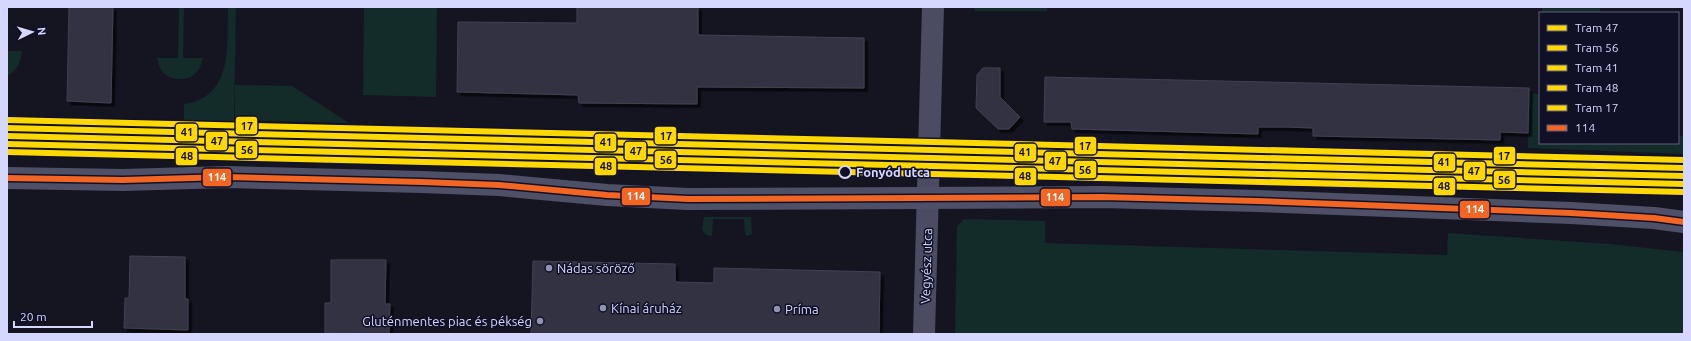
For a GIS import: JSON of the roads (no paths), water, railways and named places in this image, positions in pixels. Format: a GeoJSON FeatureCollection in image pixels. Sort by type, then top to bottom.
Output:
{"type":"FeatureCollection","features":[{"type":"Feature","properties":{"kind":"street"},"geometry":{"type":"LineString","coordinates":[[928,197],[933,7]]}},
{"type":"Feature","properties":{"kind":"street"},"geometry":{"type":"LineString","coordinates":[[7,178],[102,180],[227,177],[422,182],[500,185],[608,195],[688,199],[1102,197],[1257,201],[1571,214],[1684,222]]}},
{"type":"Feature","properties":{"kind":"street","name":"Vegyész utca"},"geometry":{"type":"LineString","coordinates":[[924,334],[928,197]]}},
{"type":"Feature","properties":{"kind":"tram line","name":"17"},"geometry":{"type":"LineString","coordinates":[[7,120],[1684,160]]}},
{"type":"Feature","properties":{"kind":"tram line","name":"41"},"geometry":{"type":"LineString","coordinates":[[7,128],[1684,168]]}},
{"type":"Feature","properties":{"kind":"tram line","name":"47"},"geometry":{"type":"LineString","coordinates":[[7,136],[1684,176]]}},
{"type":"Feature","properties":{"kind":"tram line","name":"56"},"geometry":{"type":"LineString","coordinates":[[7,144],[1684,184]]}},
{"type":"Feature","properties":{"kind":"tram line","name":"48"},"geometry":{"type":"LineString","coordinates":[[7,152],[1684,192]]}},
{"type":"Feature","properties":{"kind":"place","name":"Fonyód utca"},"geometry":{"type":"Point","coordinates":[845,172]}},
{"type":"Feature","properties":{"kind":"place","name":"Nádas söröző"},"geometry":{"type":"Point","coordinates":[549,268]}},
{"type":"Feature","properties":{"kind":"place","name":"Kínai áruház"},"geometry":{"type":"Point","coordinates":[603,308]}},
{"type":"Feature","properties":{"kind":"place","name":"Príma"},"geometry":{"type":"Point","coordinates":[777,309]}},
{"type":"Feature","properties":{"kind":"place","name":"Gluténmentes piac és pékség"},"geometry":{"type":"Point","coordinates":[540,321]}}]}
